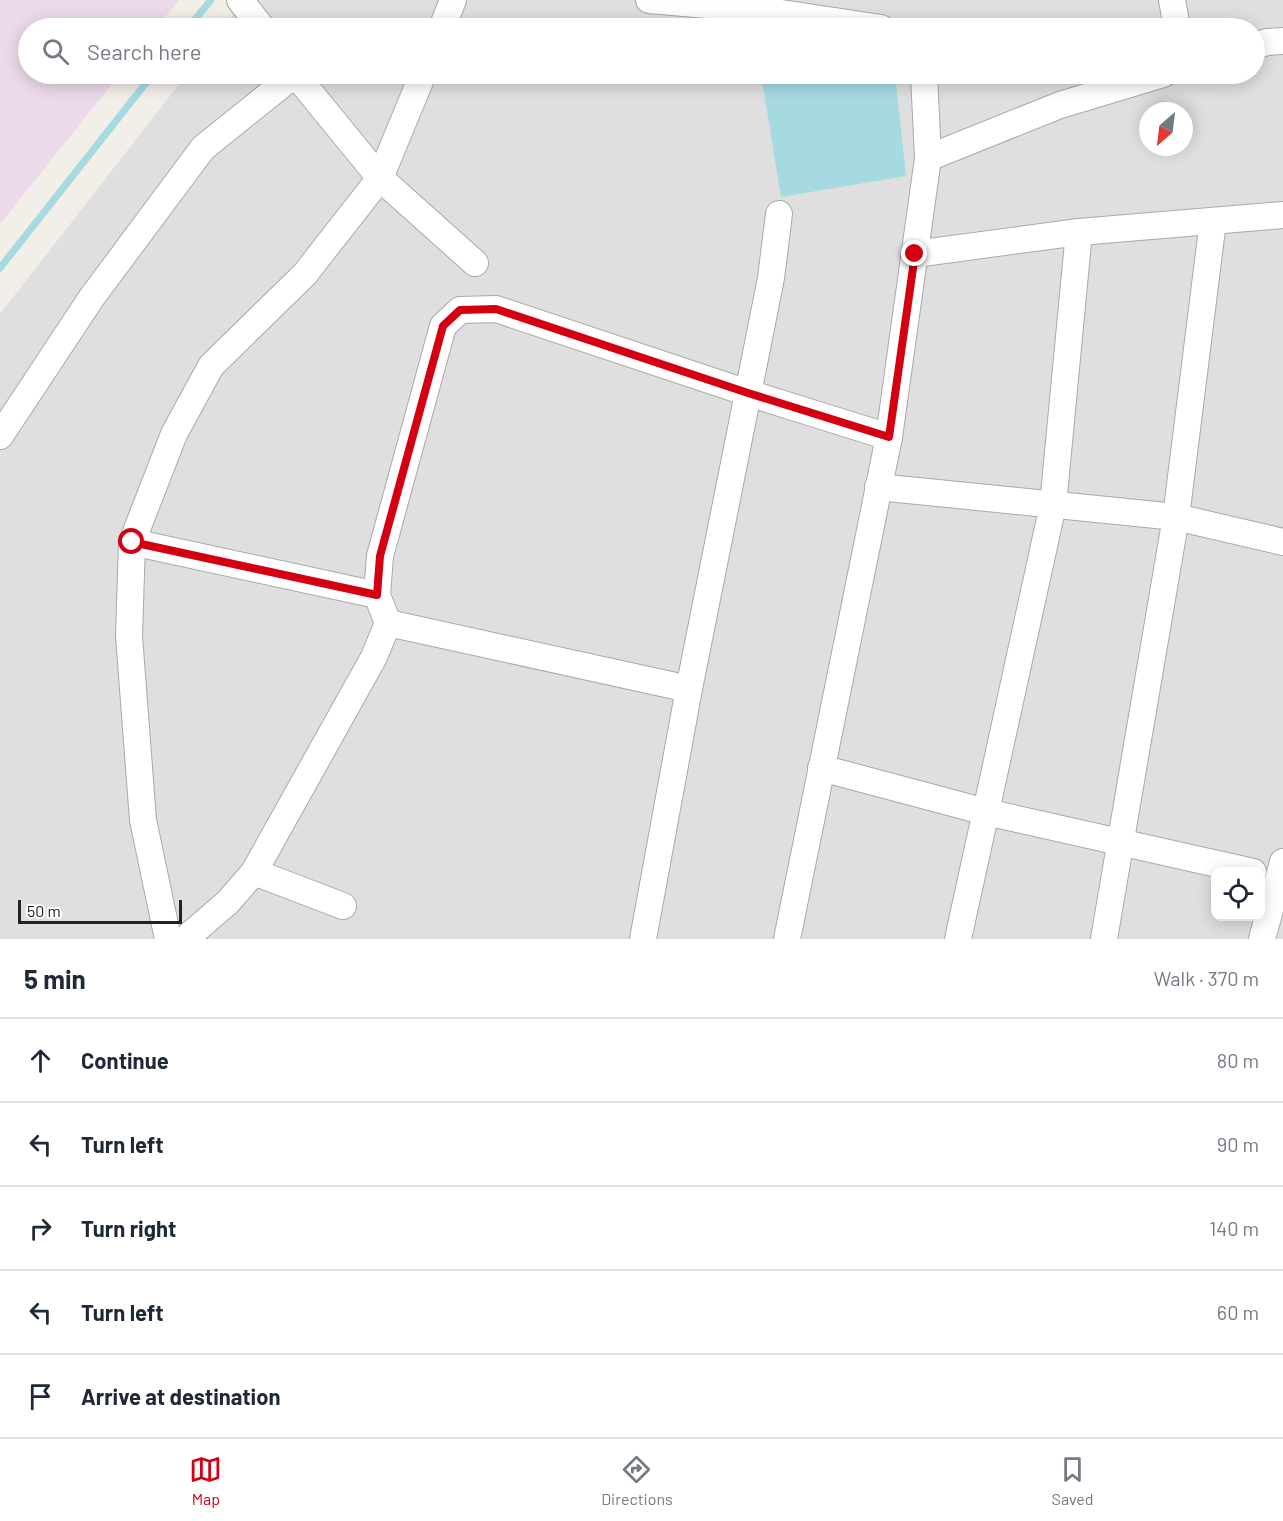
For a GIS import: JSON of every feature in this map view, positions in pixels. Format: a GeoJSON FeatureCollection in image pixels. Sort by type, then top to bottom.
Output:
{"type":"FeatureCollection","features":[{"type":"Feature","properties":{"kind":"street"},"geometry":{"type":"LineString","coordinates":[[240,0],[254,18]]}},
{"type":"Feature","properties":{"kind":"street"},"geometry":{"type":"LineString","coordinates":[[446,18],[453,0]]}},
{"type":"Feature","properties":{"kind":"street"},"geometry":{"type":"LineString","coordinates":[[649,0],[754,5],[826,18]]}},
{"type":"Feature","properties":{"kind":"street"},"geometry":{"type":"LineString","coordinates":[[1172,0],[1175,18]]}},
{"type":"Feature","properties":{"kind":"street"},"geometry":{"type":"LineString","coordinates":[[1265,43],[1283,41]]}},
{"type":"Feature","properties":{"kind":"street"},"geometry":{"type":"LineString","coordinates":[[0,436],[92,297],[204,148],[283,84]]}},
{"type":"Feature","properties":{"kind":"street"},"geometry":{"type":"LineString","coordinates":[[303,84],[380,178],[475,263]]}},
{"type":"Feature","properties":{"kind":"street"},"geometry":{"type":"LineString","coordinates":[[168,939],[143,820],[129,636],[132,542],[174,434],[211,366],[305,274],[380,178],[419,84]]}},
{"type":"Feature","properties":{"kind":"street"},"geometry":{"type":"LineString","coordinates":[[787,939],[889,437],[928,158],[924,84]]}},
{"type":"Feature","properties":{"kind":"street"},"geometry":{"type":"LineString","coordinates":[[928,158],[1060,105],[1130,84]]}},
{"type":"Feature","properties":{"kind":"street"},"geometry":{"type":"LineString","coordinates":[[643,939],[689,688],[771,278],[779,214]]}},
{"type":"Feature","properties":{"kind":"street"},"geometry":{"type":"LineString","coordinates":[[915,254],[1079,232],[1283,215]]}},
{"type":"Feature","properties":{"kind":"street"},"geometry":{"type":"LineString","coordinates":[[1104,939],[1176,517],[1213,221]]}},
{"type":"Feature","properties":{"kind":"street"},"geometry":{"type":"LineString","coordinates":[[958,939],[1053,504],[1079,232]]}},
{"type":"Feature","properties":{"kind":"street"},"geometry":{"type":"LineString","coordinates":[[185,939],[228,902],[254,873],[374,657],[388,624],[377,595],[380,556],[443,326],[460,310],[496,309],[748,393],[889,437]]}},
{"type":"Feature","properties":{"kind":"street"},"geometry":{"type":"LineString","coordinates":[[879,487],[1176,517],[1283,542]]}},
{"type":"Feature","properties":{"kind":"street"},"geometry":{"type":"LineString","coordinates":[[132,542],[377,595]]}},
{"type":"Feature","properties":{"kind":"street"},"geometry":{"type":"LineString","coordinates":[[388,624],[689,688]]}},
{"type":"Feature","properties":{"kind":"street"},"geometry":{"type":"LineString","coordinates":[[821,768],[986,812],[1231,867]]}},
{"type":"Feature","properties":{"kind":"street"},"geometry":{"type":"LineString","coordinates":[[254,873],[343,906]]}},
{"type":"Feature","properties":{"kind":"street"},"geometry":{"type":"LineString","coordinates":[[1262,939],[1276,873]]}},
{"type":"Feature","properties":{"kind":"shaded area"},"geometry":{"type":"Polygon","coordinates":[[[0,0],[179,0],[164,18],[18,18],[18,84],[112,84],[0,224],[0,0]]]}},
{"type":"Feature","properties":{"kind":"shaded area"},"geometry":{"type":"Polygon","coordinates":[[[245,0],[1283,0],[1283,939],[0,939],[0,314],[179,84],[1265,84],[1265,18],[230,18],[245,0]]]}},
{"type":"Feature","properties":{"kind":"water"},"geometry":{"type":"Polygon","coordinates":[[[763,84],[896,84],[906,176],[781,197],[763,84]]]}},
{"type":"Feature","properties":{"kind":"waterway"},"geometry":{"type":"LineString","coordinates":[[196,18],[211,0]]}},
{"type":"Feature","properties":{"kind":"waterway"},"geometry":{"type":"LineString","coordinates":[[0,268],[145,84]]}},
{"type":"Feature","properties":{"kind":"route"},"geometry":{"type":"LineString","coordinates":[[132,542],[377,595],[380,556],[443,326],[460,310],[496,309],[748,393],[889,437],[915,254]]}}]}
